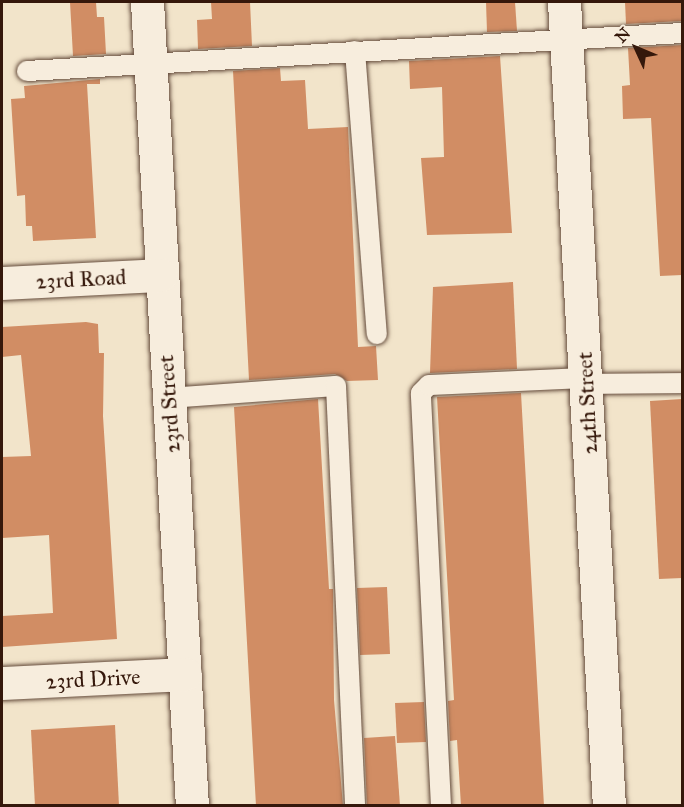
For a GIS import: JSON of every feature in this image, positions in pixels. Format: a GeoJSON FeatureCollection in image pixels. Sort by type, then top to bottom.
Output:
{"type":"FeatureCollection","features":[{"type":"Feature","properties":{"kind":"street","name":"23rd Street"},"geometry":{"type":"LineString","coordinates":[[147,2],[192,806]]}},
{"type":"Feature","properties":{"kind":"street","name":"24th Street"},"geometry":{"type":"LineString","coordinates":[[564,2],[609,806]]}},
{"type":"Feature","properties":{"kind":"street","name":"23rd Road"},"geometry":{"type":"LineString","coordinates":[[2,283],[161,275]]}},
{"type":"Feature","properties":{"kind":"street","name":"23rd Drive"},"geometry":{"type":"LineString","coordinates":[[2,683],[185,674]]}},
{"type":"Feature","properties":{"kind":"lane"},"geometry":{"type":"LineString","coordinates":[[27,71],[682,33]]}},
{"type":"Feature","properties":{"kind":"lane"},"geometry":{"type":"LineString","coordinates":[[355,51],[377,334]]}},
{"type":"Feature","properties":{"kind":"lane"},"geometry":{"type":"LineString","coordinates":[[441,806],[421,393],[429,385],[585,381],[682,384]]}},
{"type":"Feature","properties":{"kind":"lane"},"geometry":{"type":"LineString","coordinates":[[168,398],[336,386],[355,806]]}},
{"type":"Feature","properties":{"kind":"building"},"geometry":{"type":"Polygon","coordinates":[[[70,2],[96,2],[97,17],[104,17],[106,54],[73,56],[70,2]]]}},
{"type":"Feature","properties":{"kind":"building"},"geometry":{"type":"Polygon","coordinates":[[[211,2],[250,2],[252,46],[198,49],[197,20],[212,19],[211,2]]]}},
{"type":"Feature","properties":{"kind":"building"},"geometry":{"type":"Polygon","coordinates":[[[486,2],[515,2],[517,31],[487,32],[486,2]]]}},
{"type":"Feature","properties":{"kind":"building"},"geometry":{"type":"Polygon","coordinates":[[[625,2],[682,2],[682,21],[626,24],[625,2]]]}},
{"type":"Feature","properties":{"kind":"building"},"geometry":{"type":"Polygon","coordinates":[[[682,45],[682,275],[660,276],[651,118],[623,119],[622,86],[630,85],[628,48],[682,45]]]}},
{"type":"Feature","properties":{"kind":"building"},"geometry":{"type":"Polygon","coordinates":[[[500,56],[512,233],[427,235],[421,158],[444,157],[442,87],[410,89],[409,61],[500,56]]]}},
{"type":"Feature","properties":{"kind":"building"},"geometry":{"type":"Polygon","coordinates":[[[280,68],[281,81],[305,80],[308,129],[348,127],[358,347],[376,346],[378,380],[347,381],[335,374],[249,380],[233,71],[280,68]]]}},
{"type":"Feature","properties":{"kind":"building"},"geometry":{"type":"Polygon","coordinates":[[[100,79],[100,84],[87,84],[96,238],[33,241],[32,226],[26,226],[25,195],[17,196],[11,99],[25,98],[24,86],[100,79]]]}},
{"type":"Feature","properties":{"kind":"building"},"geometry":{"type":"Polygon","coordinates":[[[513,282],[517,369],[430,373],[433,287],[513,282]]]}},
{"type":"Feature","properties":{"kind":"building"},"geometry":{"type":"Polygon","coordinates":[[[86,322],[98,324],[99,353],[104,353],[103,416],[117,639],[2,647],[2,616],[53,613],[49,535],[2,538],[2,457],[31,456],[21,355],[2,357],[2,327],[86,322]]]}},
{"type":"Feature","properties":{"kind":"building"},"geometry":{"type":"Polygon","coordinates":[[[521,393],[544,806],[461,806],[457,740],[450,741],[448,701],[454,700],[437,397],[521,393]]]}},
{"type":"Feature","properties":{"kind":"building"},"geometry":{"type":"Polygon","coordinates":[[[318,399],[329,589],[333,589],[334,700],[343,806],[256,806],[234,407],[318,399]]]}},
{"type":"Feature","properties":{"kind":"building"},"geometry":{"type":"Polygon","coordinates":[[[682,399],[682,578],[659,579],[650,401],[682,399]]]}},
{"type":"Feature","properties":{"kind":"building"},"geometry":{"type":"Polygon","coordinates":[[[387,587],[390,654],[360,655],[357,588],[387,587]]]}},
{"type":"Feature","properties":{"kind":"building"},"geometry":{"type":"Polygon","coordinates":[[[424,702],[426,742],[397,743],[395,703],[424,702]]]}},
{"type":"Feature","properties":{"kind":"building"},"geometry":{"type":"Polygon","coordinates":[[[115,725],[119,806],[35,806],[31,730],[115,725]]]}},
{"type":"Feature","properties":{"kind":"building"},"geometry":{"type":"Polygon","coordinates":[[[395,736],[400,806],[367,806],[364,738],[395,736]]]}}]}
